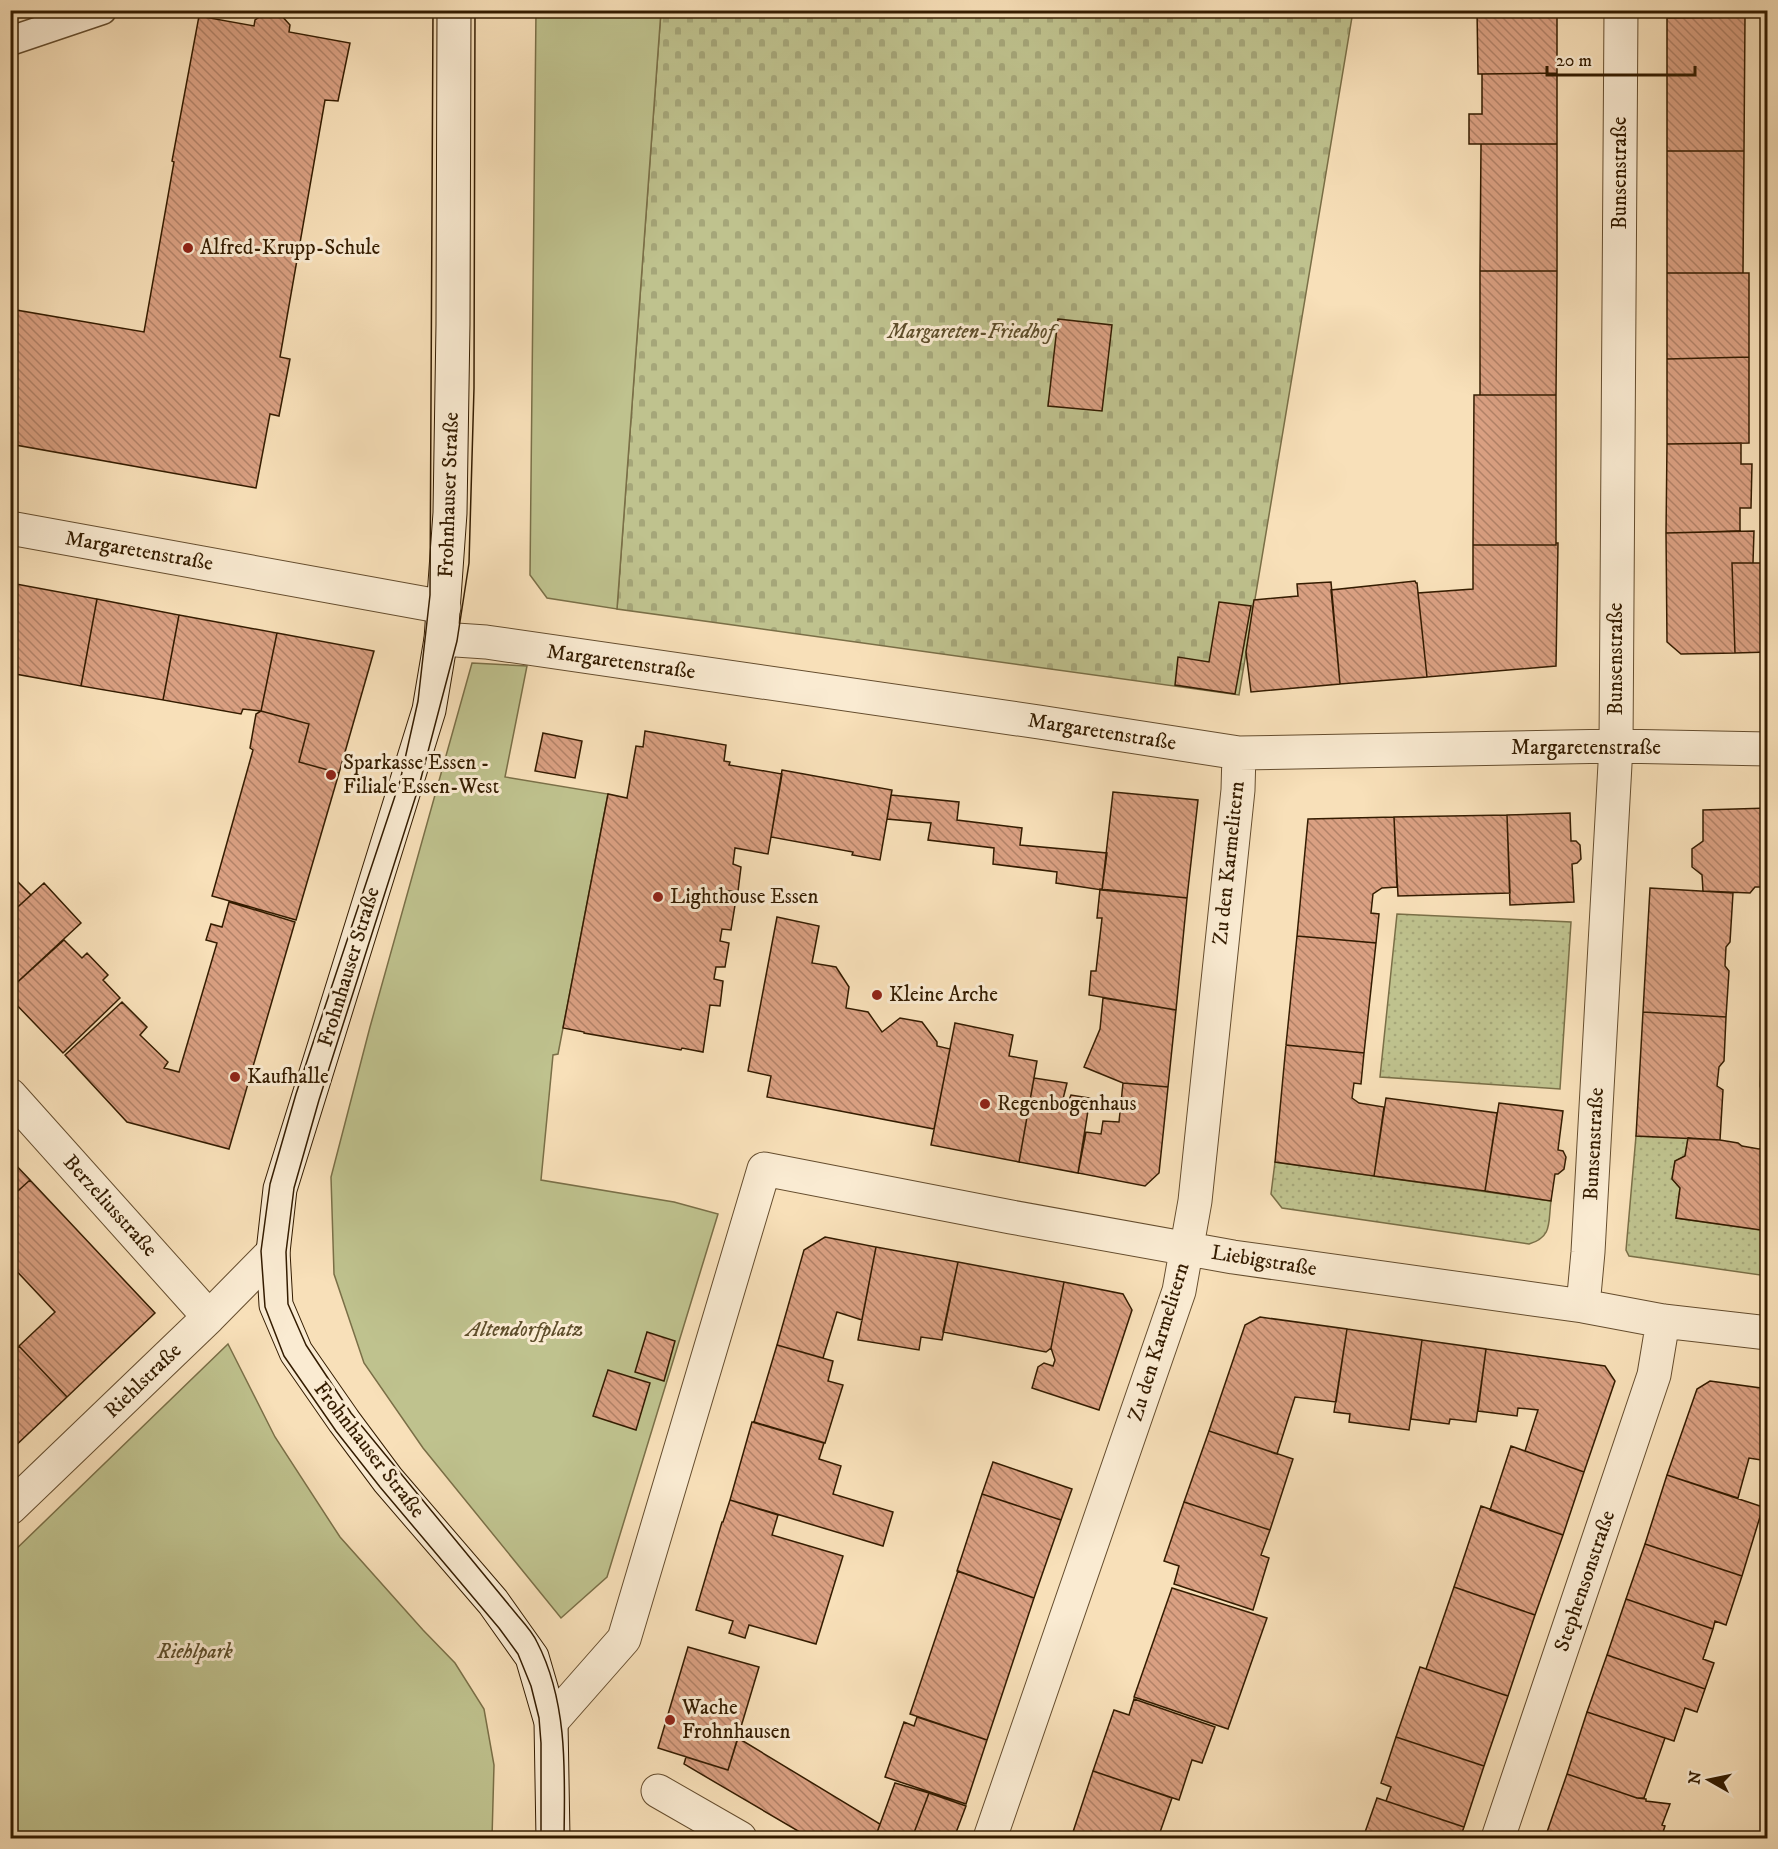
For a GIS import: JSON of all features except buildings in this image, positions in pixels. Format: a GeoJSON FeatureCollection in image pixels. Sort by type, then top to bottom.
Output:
{"type":"FeatureCollection","features":[{"type":"Feature","properties":{"kind":"street","name":"Frohnhauser Straße"},"geometry":{"type":"LineString","coordinates":[[454,10],[450,501],[441,639],[429,710],[280,1189],[273,1252],[276,1305],[296,1352],[388,1480],[493,1602],[532,1657],[551,1722],[553,1839]]}},
{"type":"Feature","properties":{"kind":"street","name":"Bunsenstraße"},"geometry":{"type":"LineString","coordinates":[[1583,1306],[1588,1252],[1616,746],[1621,10]]}},
{"type":"Feature","properties":{"kind":"street","name":"Margaretenstraße"},"geometry":{"type":"LineString","coordinates":[[10,528],[444,607]]}},
{"type":"Feature","properties":{"kind":"street","name":"Margaretenstraße"},"geometry":{"type":"LineString","coordinates":[[441,639],[486,642],[1239,753],[1616,746],[1767,749]]}},
{"type":"Feature","properties":{"kind":"street","name":"Zu den Karmelitern"},"geometry":{"type":"LineString","coordinates":[[990,1839],[1179,1292],[1195,1201],[1238,790],[1239,753]]}},
{"type":"Feature","properties":{"kind":"street","name":"Berzeliusstraße"},"geometry":{"type":"LineString","coordinates":[[10,1095],[209,1317]]}},
{"type":"Feature","properties":{"kind":"street","name":"Liebigstraße"},"geometry":{"type":"LineString","coordinates":[[551,1722],[624,1638],[764,1169],[1233,1257],[1583,1306],[1663,1321],[1767,1333]]}},
{"type":"Feature","properties":{"kind":"street","name":"Riehlstraße"},"geometry":{"type":"LineString","coordinates":[[10,1508],[209,1317],[273,1252]]}},
{"type":"Feature","properties":{"kind":"street","name":"Stephensonstraße"},"geometry":{"type":"LineString","coordinates":[[1498,1839],[1654,1375],[1663,1321]]}},
{"type":"Feature","properties":{"kind":"street"},"geometry":{"type":"LineString","coordinates":[[658,1791],[740,1839]]}},
{"type":"Feature","properties":{"kind":"lane"},"geometry":{"type":"LineString","coordinates":[[10,41],[102,10]]}},
{"type":"Feature","properties":{"kind":"green space"},"geometry":{"type":"Polygon","coordinates":[[[536,11],[661,11],[617,609],[547,598],[530,575],[536,11]]]}},
{"type":"Feature","properties":{"kind":"green space","name":"Margareten-Friedhof"},"geometry":{"type":"Polygon","coordinates":[[[661,11],[1353,11],[1239,695],[617,609],[661,11]]]}},
{"type":"Feature","properties":{"kind":"green space","name":"Altendorfplatz"},"geometry":{"type":"Polygon","coordinates":[[[472,663],[527,666],[505,777],[608,794],[558,1054],[553,1055],[541,1180],[674,1202],[718,1214],[607,1577],[561,1618],[423,1448],[364,1363],[334,1274],[331,1177],[370,1027],[472,663]]]}},
{"type":"Feature","properties":{"kind":"green space"},"geometry":{"type":"Polygon","coordinates":[[[1397,914],[1571,922],[1560,1089],[1380,1077],[1397,914]]]}},
{"type":"Feature","properties":{"kind":"green space"},"geometry":{"type":"Polygon","coordinates":[[[1767,941],[1767,1103],[1760,1086],[1767,941]]]}},
{"type":"Feature","properties":{"kind":"green space"},"geometry":{"type":"Polygon","coordinates":[[[1636,1136],[1688,1138],[1685,1156],[1675,1161],[1672,1178],[1680,1188],[1676,1218],[1767,1231],[1767,1276],[1629,1256],[1626,1250],[1636,1136]]]}},
{"type":"Feature","properties":{"kind":"green space"},"geometry":{"type":"Polygon","coordinates":[[[1275,1162],[1551,1201],[1548,1228],[1542,1237],[1529,1244],[1282,1208],[1271,1194],[1275,1162]]]}},
{"type":"Feature","properties":{"kind":"green space","name":"Riehlpark"},"geometry":{"type":"Polygon","coordinates":[[[228,1344],[275,1437],[340,1537],[455,1663],[484,1709],[494,1765],[492,1838],[11,1838],[11,1554],[228,1344]]]}},
{"type":"Feature","properties":{"kind":"tram line"},"geometry":{"type":"LineString","coordinates":[[433,10],[430,595],[418,701],[400,781],[296,1094],[270,1184],[261,1251],[265,1307],[284,1356],[336,1431],[518,1654],[531,1686],[539,1718],[541,1838]]}},
{"type":"Feature","properties":{"kind":"tram line"},"geometry":{"type":"LineString","coordinates":[[475,10],[474,388],[469,563],[457,641],[419,786],[319,1100],[294,1188],[286,1252],[288,1304],[306,1345],[351,1413],[526,1625],[535,1639],[547,1665],[559,1713],[564,1763],[564,1838]]}},
{"type":"Feature","properties":{"kind":"place","name":"Alfred-Krupp-Schule"},"geometry":{"type":"Point","coordinates":[188,248]}},
{"type":"Feature","properties":{"kind":"place","name":"Sparkasse Essen - Filiale Essen-West"},"geometry":{"type":"Point","coordinates":[331,775]}},
{"type":"Feature","properties":{"kind":"place","name":"Lighthouse Essen"},"geometry":{"type":"Point","coordinates":[658,897]}},
{"type":"Feature","properties":{"kind":"place","name":"Kleine Arche"},"geometry":{"type":"Point","coordinates":[877,995]}},
{"type":"Feature","properties":{"kind":"place","name":"Kaufhalle"},"geometry":{"type":"Point","coordinates":[235,1077]}},
{"type":"Feature","properties":{"kind":"place","name":"Regenbogenhaus"},"geometry":{"type":"Point","coordinates":[985,1104]}},
{"type":"Feature","properties":{"kind":"place","name":"Wache Frohnhausen"},"geometry":{"type":"Point","coordinates":[670,1720]}}]}
